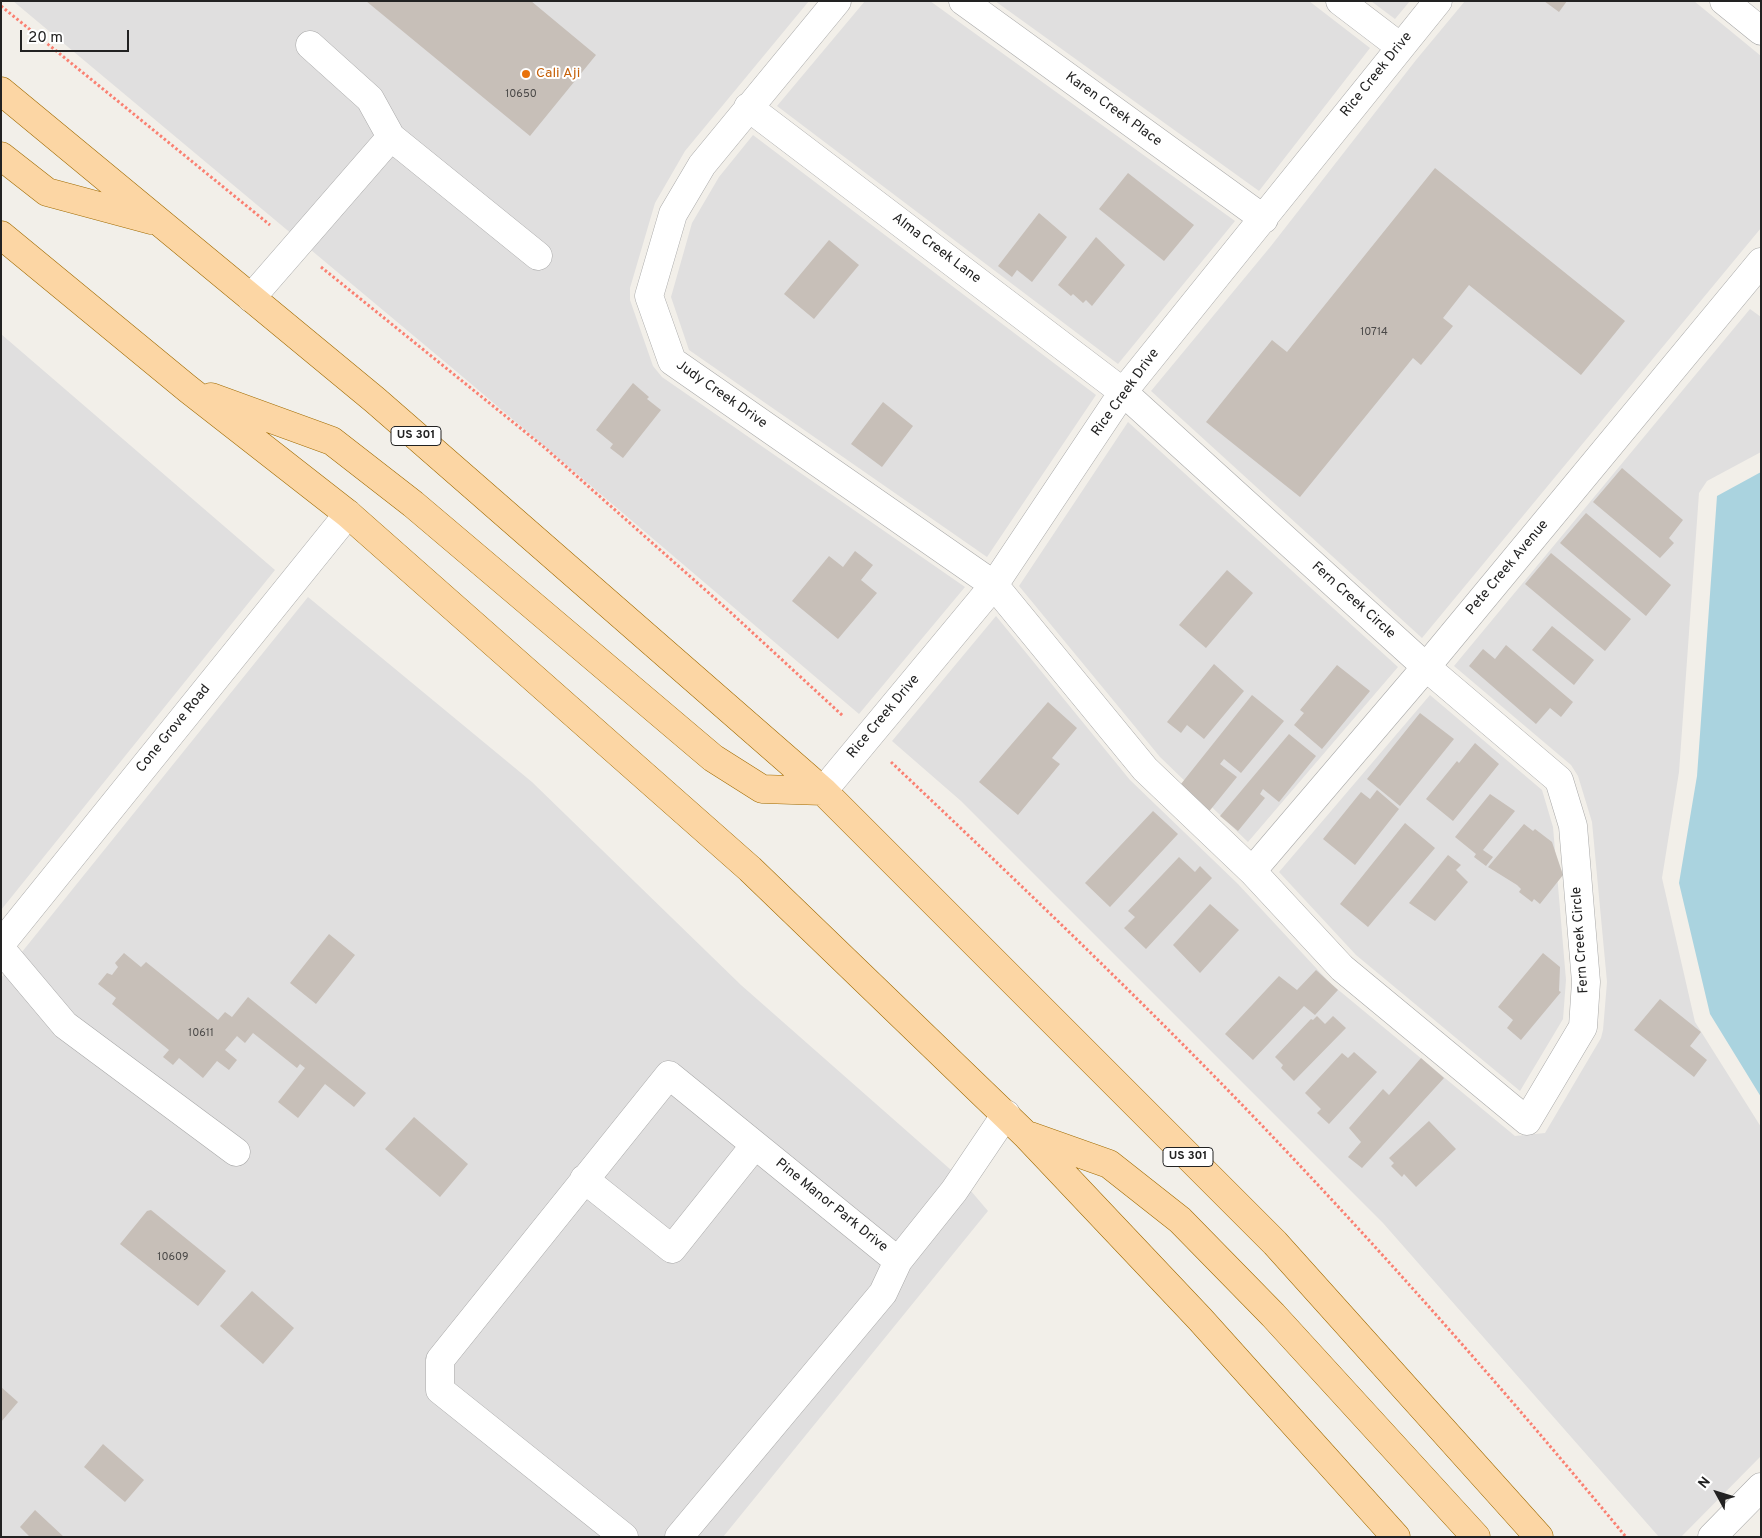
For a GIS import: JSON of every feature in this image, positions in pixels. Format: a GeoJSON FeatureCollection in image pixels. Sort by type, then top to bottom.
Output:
{"type":"FeatureCollection","features":[{"type":"Feature","properties":{"kind":"main road","name":"US 301"},"geometry":{"type":"LineString","coordinates":[[1,91],[375,400],[823,791],[1275,1243],[1539,1537]]}},
{"type":"Feature","properties":{"kind":"main road"},"geometry":{"type":"LineString","coordinates":[[1,156],[47,192],[160,223]]}},
{"type":"Feature","properties":{"kind":"main road"},"geometry":{"type":"LineString","coordinates":[[1,235],[188,389],[348,514],[750,869],[1006,1114],[1200,1319],[1396,1537]]}},
{"type":"Feature","properties":{"kind":"main road"},"geometry":{"type":"LineString","coordinates":[[188,389],[332,441],[413,504],[713,758],[762,789],[823,791]]}},
{"type":"Feature","properties":{"kind":"main road"},"geometry":{"type":"LineString","coordinates":[[1026,1135],[1109,1164],[1180,1220],[1273,1315],[1476,1537]]}},
{"type":"Feature","properties":{"kind":"street","name":"Judy Creek Drive"},"geometry":{"type":"LineString","coordinates":[[837,1],[702,165],[673,214],[649,296],[672,362],[994,585]]}},
{"type":"Feature","properties":{"kind":"street","name":"Karen Creek Place"},"geometry":{"type":"LineString","coordinates":[[962,1],[1264,219]]}},
{"type":"Feature","properties":{"kind":"street"},"geometry":{"type":"LineString","coordinates":[[1340,1],[1399,46]]}},
{"type":"Feature","properties":{"kind":"street","name":"Rice Creek Drive"},"geometry":{"type":"LineString","coordinates":[[823,791],[994,585],[1123,392],[1264,219],[1399,46],[1438,1]]}},
{"type":"Feature","properties":{"kind":"street"},"geometry":{"type":"LineString","coordinates":[[1724,1],[1761,32]]}},
{"type":"Feature","properties":{"kind":"street"},"geometry":{"type":"LineString","coordinates":[[310,45],[370,99],[391,137],[538,256]]}},
{"type":"Feature","properties":{"kind":"street","name":"Alma Creek Lane"},"geometry":{"type":"LineString","coordinates":[[748,107],[1123,392]]}},
{"type":"Feature","properties":{"kind":"street"},"geometry":{"type":"LineString","coordinates":[[251,298],[391,137]]}},
{"type":"Feature","properties":{"kind":"street","name":"Pete Creek Avenue"},"geometry":{"type":"LineString","coordinates":[[1252,871],[1756,278]]}},
{"type":"Feature","properties":{"kind":"street","name":"Fern Creek Circle"},"geometry":{"type":"LineString","coordinates":[[994,585],[1145,769],[1252,871],[1342,968],[1527,1121],[1583,1027],[1586,982],[1573,826],[1559,780],[1426,667],[1123,392]]}},
{"type":"Feature","properties":{"kind":"street","name":"Cone Grove Road"},"geometry":{"type":"LineString","coordinates":[[1,944],[348,514]]}},
{"type":"Feature","properties":{"kind":"street"},"geometry":{"type":"LineString","coordinates":[[1,949],[65,1025],[236,1152]]}},
{"type":"Feature","properties":{"kind":"street","name":"Pine Manor Park Drive"},"geometry":{"type":"LineString","coordinates":[[584,1179],[669,1076],[898,1261],[954,1191],[1006,1114]]}},
{"type":"Feature","properties":{"kind":"street"},"geometry":{"type":"LineString","coordinates":[[624,1537],[440,1390],[440,1360],[584,1179],[672,1248],[755,1145]]}},
{"type":"Feature","properties":{"kind":"street"},"geometry":{"type":"LineString","coordinates":[[678,1537],[883,1293],[898,1261]]}},
{"type":"Feature","properties":{"kind":"street"},"geometry":{"type":"LineString","coordinates":[[1712,1537],[1761,1487]]}},
{"type":"Feature","properties":{"kind":"path"},"geometry":{"type":"LineString","coordinates":[[1,6],[265,221]]}},
{"type":"Feature","properties":{"kind":"path"},"geometry":{"type":"LineString","coordinates":[[320,266],[545,448],[728,610],[842,715]]}},
{"type":"Feature","properties":{"kind":"path"},"geometry":{"type":"LineString","coordinates":[[902,772],[1111,973],[1288,1153],[1454,1337],[1626,1537]]}},
{"type":"Feature","properties":{"kind":"shaded area"},"geometry":{"type":"Polygon","coordinates":[[[13,1],[809,1],[685,151],[655,203],[630,288],[630,300],[653,366],[662,377],[965,587],[859,714],[463,377],[13,1]]]}},
{"type":"Feature","properties":{"kind":"shaded area"},"geometry":{"type":"Polygon","coordinates":[[[865,1],[930,1],[1235,221],[1118,364],[777,106],[865,1]]]}},
{"type":"Feature","properties":{"kind":"shaded area"},"geometry":{"type":"Polygon","coordinates":[[[995,1],[1309,1],[1370,48],[1259,191],[995,1]]]}},
{"type":"Feature","properties":{"kind":"shaded area"},"geometry":{"type":"Polygon","coordinates":[[[1371,1],[1410,1],[1395,19],[1371,1]]]}},
{"type":"Feature","properties":{"kind":"shaded area"},"geometry":{"type":"Polygon","coordinates":[[[1465,1],[1694,1],[1761,56],[1761,228],[1422,638],[1151,391],[1271,246],[1416,60],[1465,1]]]}},
{"type":"Feature","properties":{"kind":"shaded area"},"geometry":{"type":"Polygon","coordinates":[[[753,135],[1096,395],[987,557],[689,350],[671,297],[692,223],[719,177],[753,135]]]}},
{"type":"Feature","properties":{"kind":"shaded area"},"geometry":{"type":"Polygon","coordinates":[[[1750,309],[1761,317],[1761,452],[1707,481],[1699,493],[1679,772],[1662,878],[1695,1022],[1761,1127],[1761,1456],[1681,1537],[1659,1537],[1383,1223],[961,801],[892,741],[996,616],[1130,780],[1238,884],[1330,983],[1515,1136],[1545,1133],[1601,1038],[1603,1030],[1607,982],[1592,822],[1578,776],[1571,765],[1454,666],[1750,309]]]}},
{"type":"Feature","properties":{"kind":"shaded area"},"geometry":{"type":"Polygon","coordinates":[[[1,334],[275,570],[1,910],[1,334]]]}},
{"type":"Feature","properties":{"kind":"shaded area"},"geometry":{"type":"Polygon","coordinates":[[[1128,422],[1398,667],[1248,842],[1160,757],[1019,586],[1128,422]]]}},
{"type":"Feature","properties":{"kind":"shaded area"},"geometry":{"type":"Polygon","coordinates":[[[308,597],[532,782],[741,985],[959,1177],[988,1211],[723,1537],[1,1537],[1,978],[308,597]]]}},
{"type":"Feature","properties":{"kind":"shaded area"},"geometry":{"type":"Polygon","coordinates":[[[1430,695],[1542,790],[1553,827],[1566,980],[1563,1019],[1520,1091],[1356,955],[1279,872],[1430,695]]]}},
{"type":"Feature","properties":{"kind":"water"},"geometry":{"type":"Polygon","coordinates":[[[1761,472],[1761,1097],[1710,1014],[1679,883],[1697,776],[1717,496],[1761,472]]]}},
{"type":"Feature","properties":{"kind":"building"},"geometry":{"type":"Polygon","coordinates":[[[366,1],[531,1],[596,55],[530,136],[366,1]]]}},
{"type":"Feature","properties":{"kind":"building"},"geometry":{"type":"Polygon","coordinates":[[[1544,1],[1567,1],[1559,12],[1544,1]]]}},
{"type":"Feature","properties":{"kind":"building"},"geometry":{"type":"Polygon","coordinates":[[[1435,168],[1625,321],[1581,375],[1469,285],[1443,318],[1453,326],[1421,365],[1413,358],[1300,497],[1206,422],[1272,340],[1287,352],[1435,168]]]}},
{"type":"Feature","properties":{"kind":"building"},"geometry":{"type":"Polygon","coordinates":[[[1128,173],[1194,225],[1164,261],[1099,209],[1128,173]]]}},
{"type":"Feature","properties":{"kind":"building"},"geometry":{"type":"Polygon","coordinates":[[[1039,213],[1067,237],[1032,282],[1017,270],[1012,277],[998,266],[1039,213]]]}},
{"type":"Feature","properties":{"kind":"building"},"geometry":{"type":"Polygon","coordinates":[[[1096,237],[1125,265],[1092,306],[1086,300],[1083,303],[1073,294],[1071,296],[1058,285],[1096,237]]]}},
{"type":"Feature","properties":{"kind":"building"},"geometry":{"type":"Polygon","coordinates":[[[829,240],[859,265],[814,319],[784,294],[829,240]]]}},
{"type":"Feature","properties":{"kind":"building"},"geometry":{"type":"Polygon","coordinates":[[[633,383],[649,397],[647,399],[661,410],[623,458],[610,448],[613,444],[596,430],[633,383]]]}},
{"type":"Feature","properties":{"kind":"building"},"geometry":{"type":"Polygon","coordinates":[[[883,402],[913,426],[882,467],[851,444],[883,402]]]}},
{"type":"Feature","properties":{"kind":"building"},"geometry":{"type":"Polygon","coordinates":[[[1622,468],[1683,520],[1669,538],[1674,543],[1660,558],[1593,502],[1622,468]]]}},
{"type":"Feature","properties":{"kind":"building"},"geometry":{"type":"Polygon","coordinates":[[[1586,513],[1671,585],[1646,616],[1560,543],[1586,513]]]}},
{"type":"Feature","properties":{"kind":"building"},"geometry":{"type":"Polygon","coordinates":[[[855,551],[873,565],[861,580],[877,593],[838,639],[792,601],[829,556],[843,567],[855,551]]]}},
{"type":"Feature","properties":{"kind":"building"},"geometry":{"type":"Polygon","coordinates":[[[1551,553],[1631,619],[1605,651],[1525,584],[1551,553]]]}},
{"type":"Feature","properties":{"kind":"building"},"geometry":{"type":"Polygon","coordinates":[[[1227,570],[1253,593],[1206,648],[1179,625],[1227,570]]]}},
{"type":"Feature","properties":{"kind":"building"},"geometry":{"type":"Polygon","coordinates":[[[1552,626],[1594,660],[1574,685],[1532,650],[1552,626]]]}},
{"type":"Feature","properties":{"kind":"building"},"geometry":{"type":"Polygon","coordinates":[[[1506,645],[1573,702],[1561,717],[1550,708],[1536,724],[1469,666],[1483,649],[1495,659],[1506,645]]]}},
{"type":"Feature","properties":{"kind":"building"},"geometry":{"type":"Polygon","coordinates":[[[1214,664],[1244,691],[1204,739],[1187,725],[1181,733],[1167,722],[1214,664]]]}},
{"type":"Feature","properties":{"kind":"building"},"geometry":{"type":"Polygon","coordinates":[[[1337,665],[1370,691],[1322,749],[1294,725],[1304,713],[1300,710],[1337,665]]]}},
{"type":"Feature","properties":{"kind":"building"},"geometry":{"type":"Polygon","coordinates":[[[1252,695],[1284,721],[1241,773],[1224,759],[1220,764],[1237,777],[1207,814],[1177,789],[1252,695]]]}},
{"type":"Feature","properties":{"kind":"building"},"geometry":{"type":"Polygon","coordinates":[[[1048,702],[1077,728],[1052,758],[1060,764],[1018,815],[979,782],[1048,702]]]}},
{"type":"Feature","properties":{"kind":"building"},"geometry":{"type":"Polygon","coordinates":[[[1420,713],[1454,739],[1400,806],[1367,779],[1420,713]]]}},
{"type":"Feature","properties":{"kind":"building"},"geometry":{"type":"Polygon","coordinates":[[[1289,734],[1316,756],[1279,802],[1263,789],[1260,794],[1265,798],[1238,831],[1220,816],[1289,734]]]}},
{"type":"Feature","properties":{"kind":"building"},"geometry":{"type":"Polygon","coordinates":[[[1475,743],[1499,764],[1453,821],[1426,799],[1457,761],[1459,763],[1475,743]]]}},
{"type":"Feature","properties":{"kind":"building"},"geometry":{"type":"Polygon","coordinates":[[[1377,790],[1399,809],[1355,865],[1323,839],[1361,792],[1370,799],[1377,790]]]}},
{"type":"Feature","properties":{"kind":"building"},"geometry":{"type":"Polygon","coordinates":[[[1490,794],[1515,811],[1483,850],[1493,857],[1486,866],[1474,857],[1476,854],[1455,837],[1490,794]]]}},
{"type":"Feature","properties":{"kind":"building"},"geometry":{"type":"Polygon","coordinates":[[[1153,811],[1178,834],[1110,907],[1085,883],[1153,811]]]}},
{"type":"Feature","properties":{"kind":"building"},"geometry":{"type":"Polygon","coordinates":[[[1405,823],[1435,848],[1368,927],[1340,904],[1405,823]]]}},
{"type":"Feature","properties":{"kind":"building"},"geometry":{"type":"Polygon","coordinates":[[[1524,824],[1533,831],[1535,829],[1552,842],[1563,875],[1540,904],[1534,899],[1532,902],[1519,892],[1521,889],[1517,885],[1488,867],[1524,824]]]}},
{"type":"Feature","properties":{"kind":"building"},"geometry":{"type":"Polygon","coordinates":[[[1448,855],[1461,865],[1456,870],[1468,882],[1435,921],[1409,903],[1448,855]]]}},
{"type":"Feature","properties":{"kind":"building"},"geometry":{"type":"Polygon","coordinates":[[[1179,857],[1195,872],[1200,866],[1212,878],[1146,949],[1124,928],[1135,917],[1128,911],[1179,857]]]}},
{"type":"Feature","properties":{"kind":"building"},"geometry":{"type":"Polygon","coordinates":[[[1210,904],[1239,930],[1200,973],[1173,945],[1210,904]]]}},
{"type":"Feature","properties":{"kind":"building"},"geometry":{"type":"Polygon","coordinates":[[[329,934],[355,955],[316,1004],[290,983],[329,934]]]}},
{"type":"Feature","properties":{"kind":"building"},"geometry":{"type":"Polygon","coordinates":[[[124,953],[141,967],[146,962],[218,1020],[225,1012],[232,1017],[248,997],[366,1093],[354,1107],[325,1084],[298,1118],[278,1102],[305,1068],[300,1064],[297,1068],[253,1033],[245,1043],[237,1036],[225,1050],[237,1060],[229,1070],[217,1061],[203,1078],[179,1058],[173,1065],[163,1057],[169,1050],[112,1004],[116,998],[98,984],[107,973],[112,975],[118,967],[115,963],[124,953]]]}},
{"type":"Feature","properties":{"kind":"building"},"geometry":{"type":"Polygon","coordinates":[[[1543,953],[1560,967],[1559,991],[1561,992],[1521,1040],[1507,1028],[1513,1020],[1498,1007],[1543,953]]]}},
{"type":"Feature","properties":{"kind":"building"},"geometry":{"type":"Polygon","coordinates":[[[1316,970],[1338,990],[1315,1015],[1304,1006],[1253,1060],[1225,1034],[1279,976],[1297,990],[1316,970]]]}},
{"type":"Feature","properties":{"kind":"building"},"geometry":{"type":"Polygon","coordinates":[[[1660,999],[1701,1032],[1690,1046],[1707,1060],[1694,1077],[1634,1030],[1660,999]]]}},
{"type":"Feature","properties":{"kind":"building"},"geometry":{"type":"Polygon","coordinates":[[[1317,1016],[1325,1024],[1333,1016],[1346,1028],[1294,1081],[1281,1068],[1283,1065],[1275,1057],[1311,1019],[1313,1020],[1317,1016]]]}},
{"type":"Feature","properties":{"kind":"building"},"geometry":{"type":"Polygon","coordinates":[[[1354,1052],[1377,1072],[1329,1124],[1317,1113],[1321,1109],[1305,1093],[1342,1053],[1348,1058],[1354,1052]]]}},
{"type":"Feature","properties":{"kind":"building"},"geometry":{"type":"Polygon","coordinates":[[[1421,1058],[1444,1078],[1362,1168],[1348,1157],[1361,1142],[1349,1128],[1383,1089],[1389,1095],[1421,1058]]]}},
{"type":"Feature","properties":{"kind":"building"},"geometry":{"type":"Polygon","coordinates":[[[414,1117],[468,1164],[440,1197],[385,1149],[414,1117]]]}},
{"type":"Feature","properties":{"kind":"building"},"geometry":{"type":"Polygon","coordinates":[[[1429,1121],[1456,1149],[1416,1187],[1404,1174],[1402,1177],[1391,1166],[1394,1163],[1389,1158],[1429,1121]]]}},
{"type":"Feature","properties":{"kind":"building"},"geometry":{"type":"Polygon","coordinates":[[[151,1210],[226,1271],[198,1306],[120,1244],[147,1211],[151,1210]]]}},
{"type":"Feature","properties":{"kind":"building"},"geometry":{"type":"Polygon","coordinates":[[[252,1291],[294,1328],[263,1364],[220,1326],[252,1291]]]}},
{"type":"Feature","properties":{"kind":"building"},"geometry":{"type":"Polygon","coordinates":[[[1,1387],[18,1402],[1,1422],[1,1387]]]}},
{"type":"Feature","properties":{"kind":"building"},"geometry":{"type":"Polygon","coordinates":[[[103,1444],[144,1480],[125,1502],[84,1467],[103,1444]]]}},
{"type":"Feature","properties":{"kind":"building"},"geometry":{"type":"Polygon","coordinates":[[[35,1510],[64,1537],[30,1537],[20,1527],[35,1510]]]}},
{"type":"Feature","properties":{"kind":"place","name":"Cali Aji"},"geometry":{"type":"Point","coordinates":[526,74]}}]}
